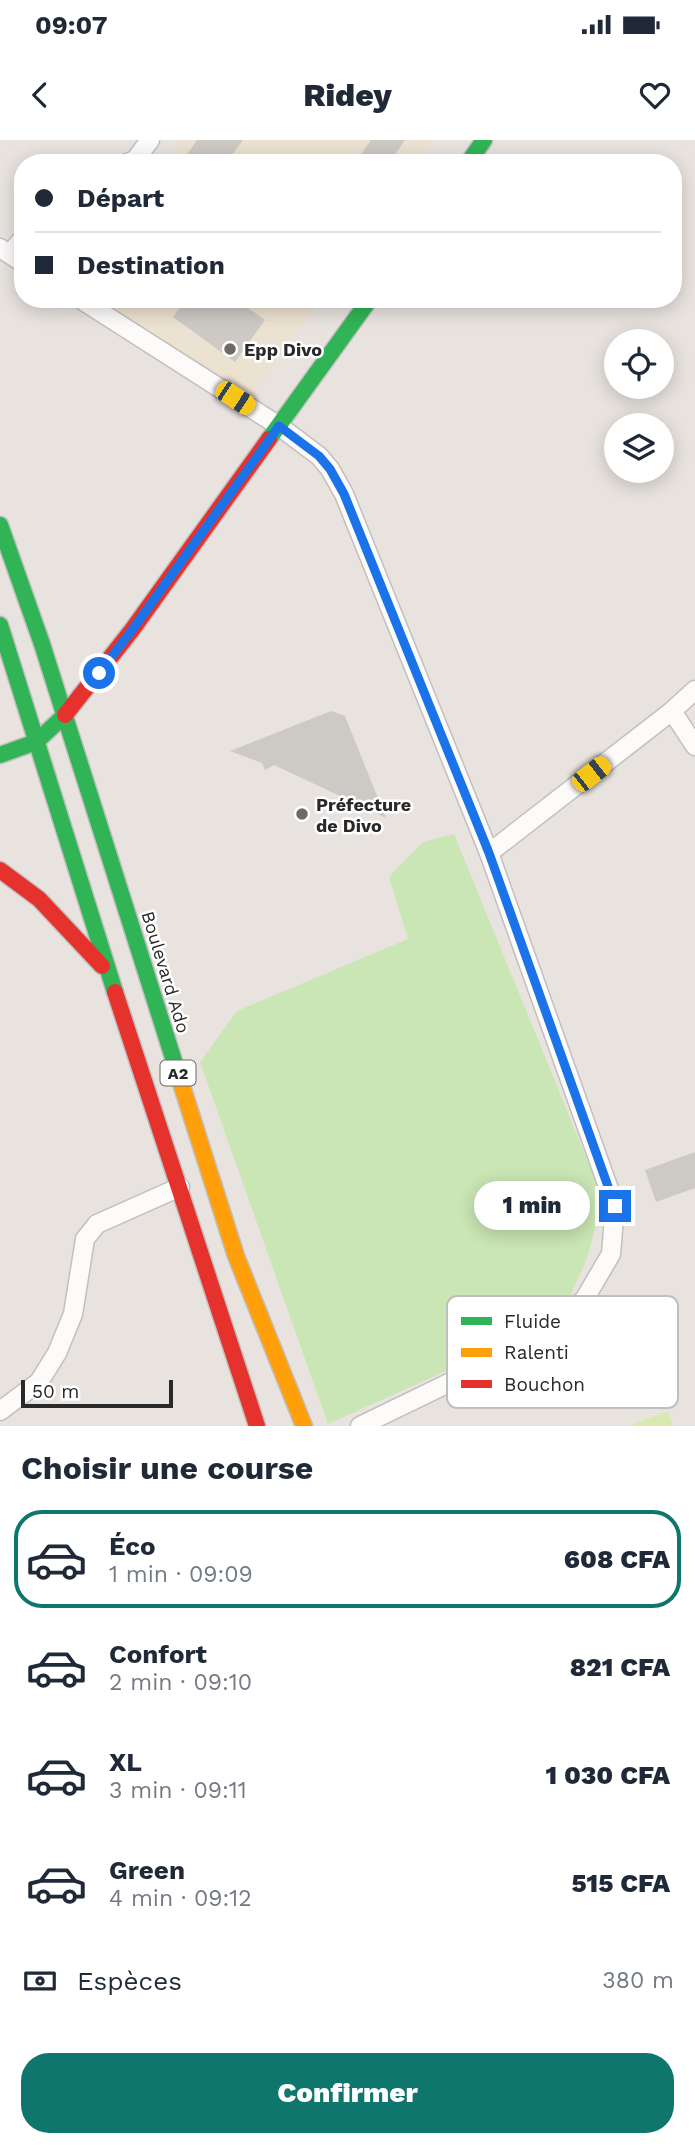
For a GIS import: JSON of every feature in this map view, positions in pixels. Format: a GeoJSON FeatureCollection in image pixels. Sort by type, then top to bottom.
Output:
{"type":"FeatureCollection","features":[{"type":"Feature","properties":{"kind":"main road"},"geometry":{"type":"LineString","coordinates":[[0,755],[36,742],[65,715],[132,630],[364,308]]}},
{"type":"Feature","properties":{"kind":"main road","name":"Boulevard Ado"},"geometry":{"type":"LineString","coordinates":[[0,525],[43,643],[236,1256],[304,1426]]}},
{"type":"Feature","properties":{"kind":"main road"},"geometry":{"type":"LineString","coordinates":[[0,625],[108,973],[257,1426]]}},
{"type":"Feature","properties":{"kind":"main road"},"geometry":{"type":"LineString","coordinates":[[0,870],[39,899],[108,973]]}},
{"type":"Feature","properties":{"kind":"street"},"geometry":{"type":"LineString","coordinates":[[94,308],[279,426],[319,456],[344,494],[489,853],[615,1206],[611,1254],[586,1296]]}},
{"type":"Feature","properties":{"kind":"street"},"geometry":{"type":"LineString","coordinates":[[489,853],[672,711],[695,690]]}},
{"type":"Feature","properties":{"kind":"street"},"geometry":{"type":"LineString","coordinates":[[672,711],[695,746]]}},
{"type":"Feature","properties":{"kind":"street"},"geometry":{"type":"LineString","coordinates":[[0,1411],[39,1382],[57,1353],[73,1314],[85,1240],[97,1224],[180,1188]]}},
{"type":"Feature","properties":{"kind":"street"},"geometry":{"type":"LineString","coordinates":[[360,1426],[447,1384]]}},
{"type":"Feature","properties":{"kind":"shaded area"},"geometry":{"type":"Polygon","coordinates":[[[180,140],[432,140],[422,154],[170,154],[180,140]]]}},
{"type":"Feature","properties":{"kind":"shaded area","name":"Epp Divo"},"geometry":{"type":"Polygon","coordinates":[[[112,308],[314,308],[250,399],[112,308]]]}},
{"type":"Feature","properties":{"kind":"green space"},"geometry":{"type":"Polygon","coordinates":[[[454,834],[603,1199],[587,1258],[570,1296],[447,1296],[447,1371],[328,1424],[200,1062],[237,1011],[408,939],[389,877],[423,842],[454,834]]]}},
{"type":"Feature","properties":{"kind":"green space"},"geometry":{"type":"Polygon","coordinates":[[[667,1411],[673,1426],[628,1426],[667,1411]]]}},
{"type":"Feature","properties":{"kind":"building"},"geometry":{"type":"Polygon","coordinates":[[[197,140],[243,140],[233,154],[187,154],[197,140]]]}},
{"type":"Feature","properties":{"kind":"building"},"geometry":{"type":"Polygon","coordinates":[[[371,140],[405,140],[395,154],[361,154],[371,140]]]}},
{"type":"Feature","properties":{"kind":"building"},"geometry":{"type":"Polygon","coordinates":[[[180,308],[248,308],[265,320],[235,362],[173,317],[180,308]]]}},
{"type":"Feature","properties":{"kind":"building"},"geometry":{"type":"Polygon","coordinates":[[[331,711],[345,716],[386,818],[353,802],[345,806],[340,796],[274,765],[265,770],[262,763],[230,751],[331,711]]]}},
{"type":"Feature","properties":{"kind":"building"},"geometry":{"type":"Polygon","coordinates":[[[695,1152],[695,1188],[656,1202],[645,1170],[695,1152]]]}},
{"type":"Feature","properties":{"kind":"traffic: fast"},"geometry":{"type":"LineString","coordinates":[[474,154],[484,140]]}},
{"type":"Feature","properties":{"kind":"traffic: fast"},"geometry":{"type":"LineString","coordinates":[[269,439],[364,308]]}},
{"type":"Feature","properties":{"kind":"traffic: fast"},"geometry":{"type":"LineString","coordinates":[[0,525],[42,644],[181,1083]]}},
{"type":"Feature","properties":{"kind":"traffic: fast"},"geometry":{"type":"LineString","coordinates":[[0,625],[115,992]]}},
{"type":"Feature","properties":{"kind":"traffic: fast"},"geometry":{"type":"LineString","coordinates":[[0,755],[36,742],[65,715]]}},
{"type":"Feature","properties":{"kind":"traffic: slow"},"geometry":{"type":"LineString","coordinates":[[181,1083],[236,1256],[304,1426]]}},
{"type":"Feature","properties":{"kind":"traffic: jam"},"geometry":{"type":"LineString","coordinates":[[65,715],[132,630],[269,439]]}},
{"type":"Feature","properties":{"kind":"traffic: jam"},"geometry":{"type":"LineString","coordinates":[[0,870],[39,899],[102,966]]}},
{"type":"Feature","properties":{"kind":"traffic: jam"},"geometry":{"type":"LineString","coordinates":[[115,992],[257,1426]]}},
{"type":"Feature","properties":{"kind":"place","name":"Epp Divo"},"geometry":{"type":"Point","coordinates":[230,349]}},
{"type":"Feature","properties":{"kind":"place","name":"Préfecture de Divo"},"geometry":{"type":"Point","coordinates":[302,814]}},
{"type":"Feature","properties":{"kind":"route"},"geometry":{"type":"LineString","coordinates":[[99,673],[279,426],[319,456],[344,494],[479,828],[615,1206]]}}]}
